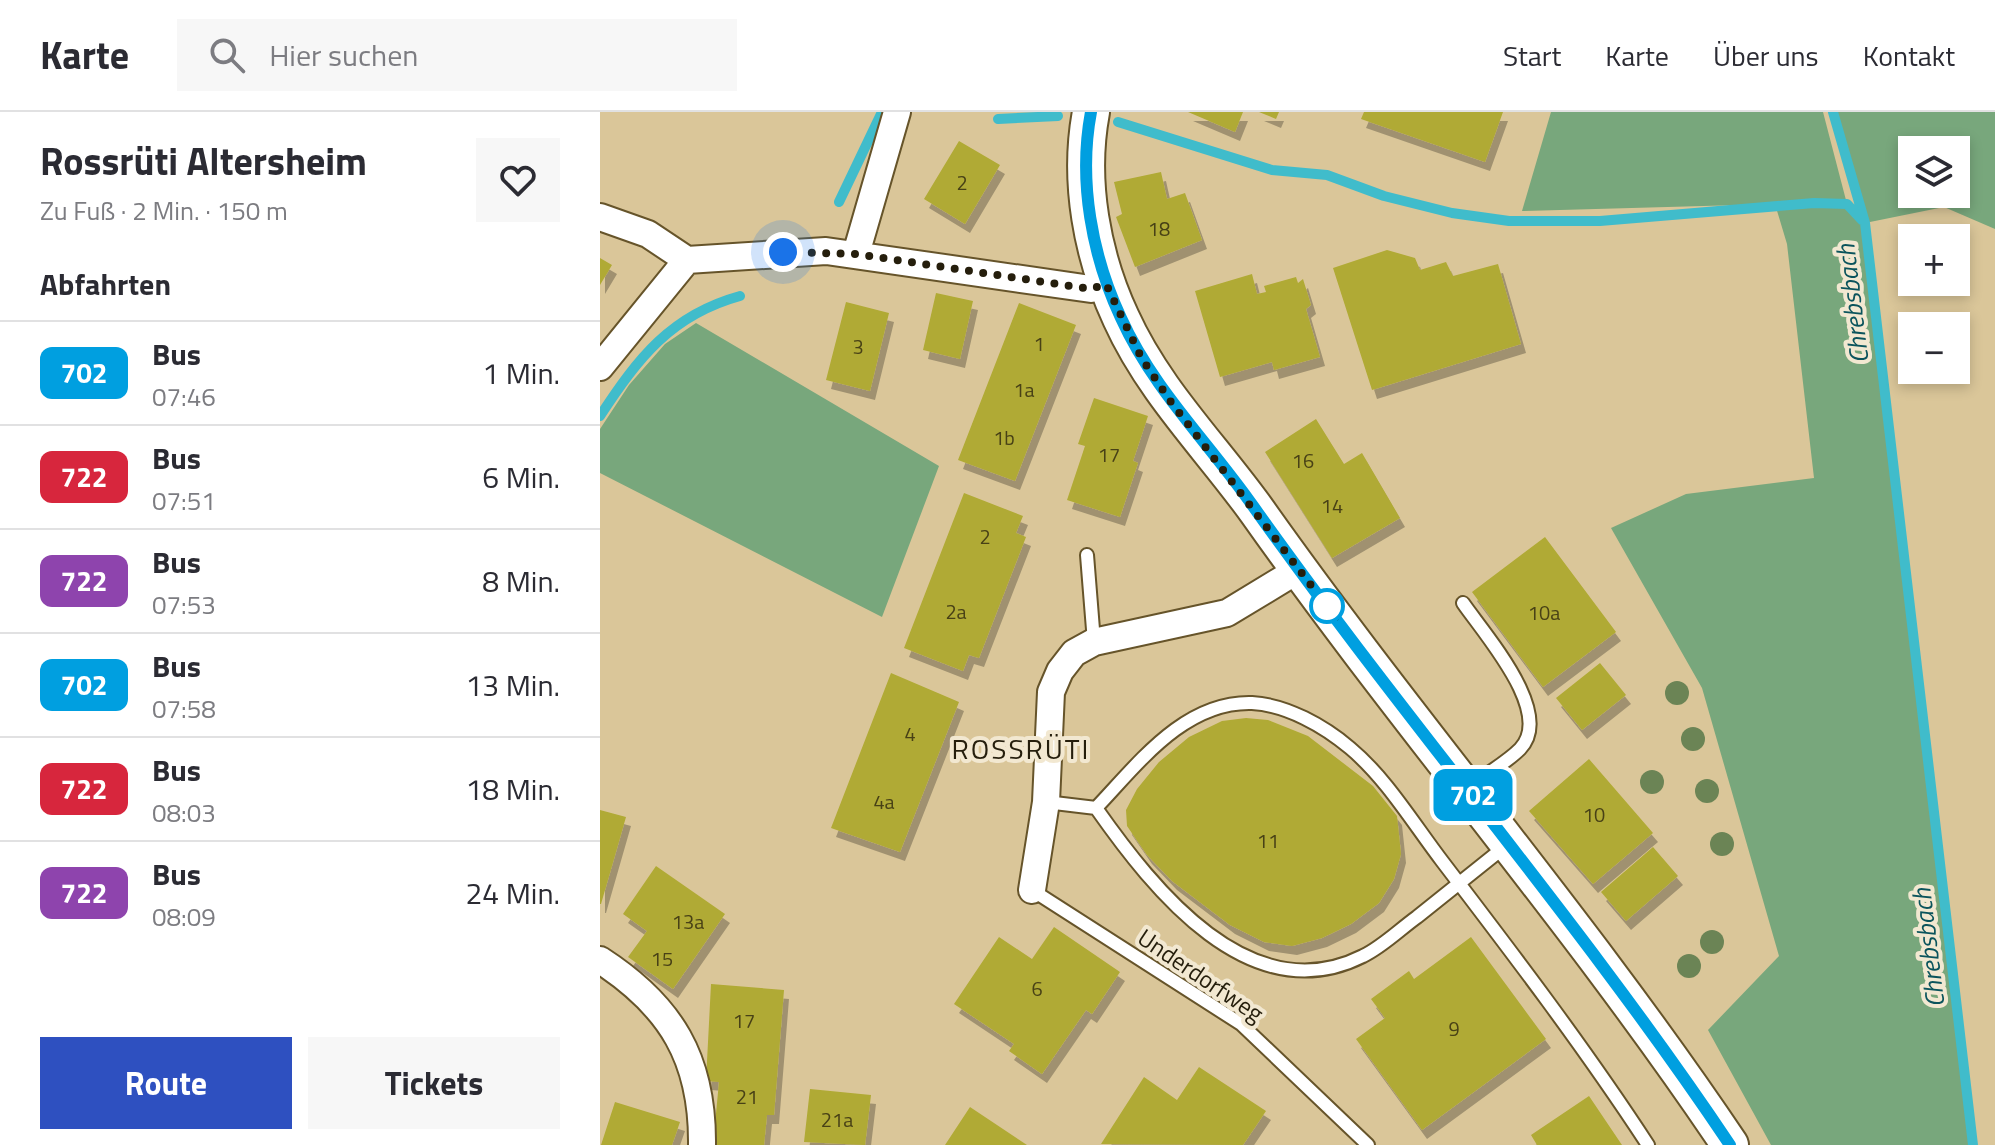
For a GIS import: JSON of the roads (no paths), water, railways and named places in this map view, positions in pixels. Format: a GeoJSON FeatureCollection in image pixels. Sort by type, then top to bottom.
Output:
{"type":"FeatureCollection","features":[{"type":"Feature","properties":{"kind":"main road"},"geometry":{"type":"LineString","coordinates":[[1091,112],[1087,145],[1089,210],[1106,284],[1149,369],[1298,570],[1639,1012],[1730,1145]]}},
{"type":"Feature","properties":{"kind":"street"},"geometry":{"type":"LineString","coordinates":[[856,254],[897,112]]}},
{"type":"Feature","properties":{"kind":"street"},"geometry":{"type":"LineString","coordinates":[[600,217],[648,234],[687,260],[799,250],[856,254],[1091,289],[1106,284]]}},
{"type":"Feature","properties":{"kind":"street"},"geometry":{"type":"LineString","coordinates":[[600,367],[687,260]]}},
{"type":"Feature","properties":{"kind":"street"},"geometry":{"type":"LineString","coordinates":[[1032,890],[1046,802],[1051,692],[1060,671],[1074,653],[1094,642],[1227,613],[1298,570]]}},
{"type":"Feature","properties":{"kind":"street"},"geometry":{"type":"LineString","coordinates":[[600,960],[630,981],[661,1010],[683,1045],[697,1087],[702,1145]]}},
{"type":"Feature","properties":{"kind":"lane"},"geometry":{"type":"LineString","coordinates":[[1087,555],[1094,642]]}},
{"type":"Feature","properties":{"kind":"lane"},"geometry":{"type":"LineString","coordinates":[[1463,603],[1526,697],[1531,724],[1521,748],[1467,788]]}},
{"type":"Feature","properties":{"kind":"lane"},"geometry":{"type":"LineString","coordinates":[[1096,808],[1154,746],[1191,720],[1231,706],[1252,703],[1274,707],[1314,723],[1351,748],[1367,764],[1595,1065],[1648,1145]]}},
{"type":"Feature","properties":{"kind":"lane"},"geometry":{"type":"LineString","coordinates":[[1046,802],[1096,808],[1138,868],[1181,909],[1244,957],[1283,970],[1325,969],[1365,955],[1510,843]]}},
{"type":"Feature","properties":{"kind":"lane","name":"Underdorfweg"},"geometry":{"type":"LineString","coordinates":[[1032,890],[1241,1024],[1368,1145]]}},
{"type":"Feature","properties":{"kind":"waterway","name":"Chrebsbach"},"geometry":{"type":"LineString","coordinates":[[1833,112],[1865,223],[1973,1145]]}},
{"type":"Feature","properties":{"kind":"waterway","name":"Chrebsbach"},"geometry":{"type":"LineString","coordinates":[[839,202],[881,114]]}},
{"type":"Feature","properties":{"kind":"waterway","name":"Chrebsbach"},"geometry":{"type":"LineString","coordinates":[[998,119],[1058,116]]}},
{"type":"Feature","properties":{"kind":"waterway","name":"Chrebsbach"},"geometry":{"type":"LineString","coordinates":[[1118,122],[1272,170],[1327,175],[1384,196],[1452,213],[1509,221],[1600,221],[1814,203],[1847,204],[1862,220]]}},
{"type":"Feature","properties":{"kind":"waterway","name":"Chrebsbach"},"geometry":{"type":"LineString","coordinates":[[600,416],[628,375],[658,341],[694,315],[740,296]]}},
{"type":"Feature","properties":{"kind":"district","name":"ROSSRÜTI"},"geometry":{"type":"Point","coordinates":[1021,748]}}]}
